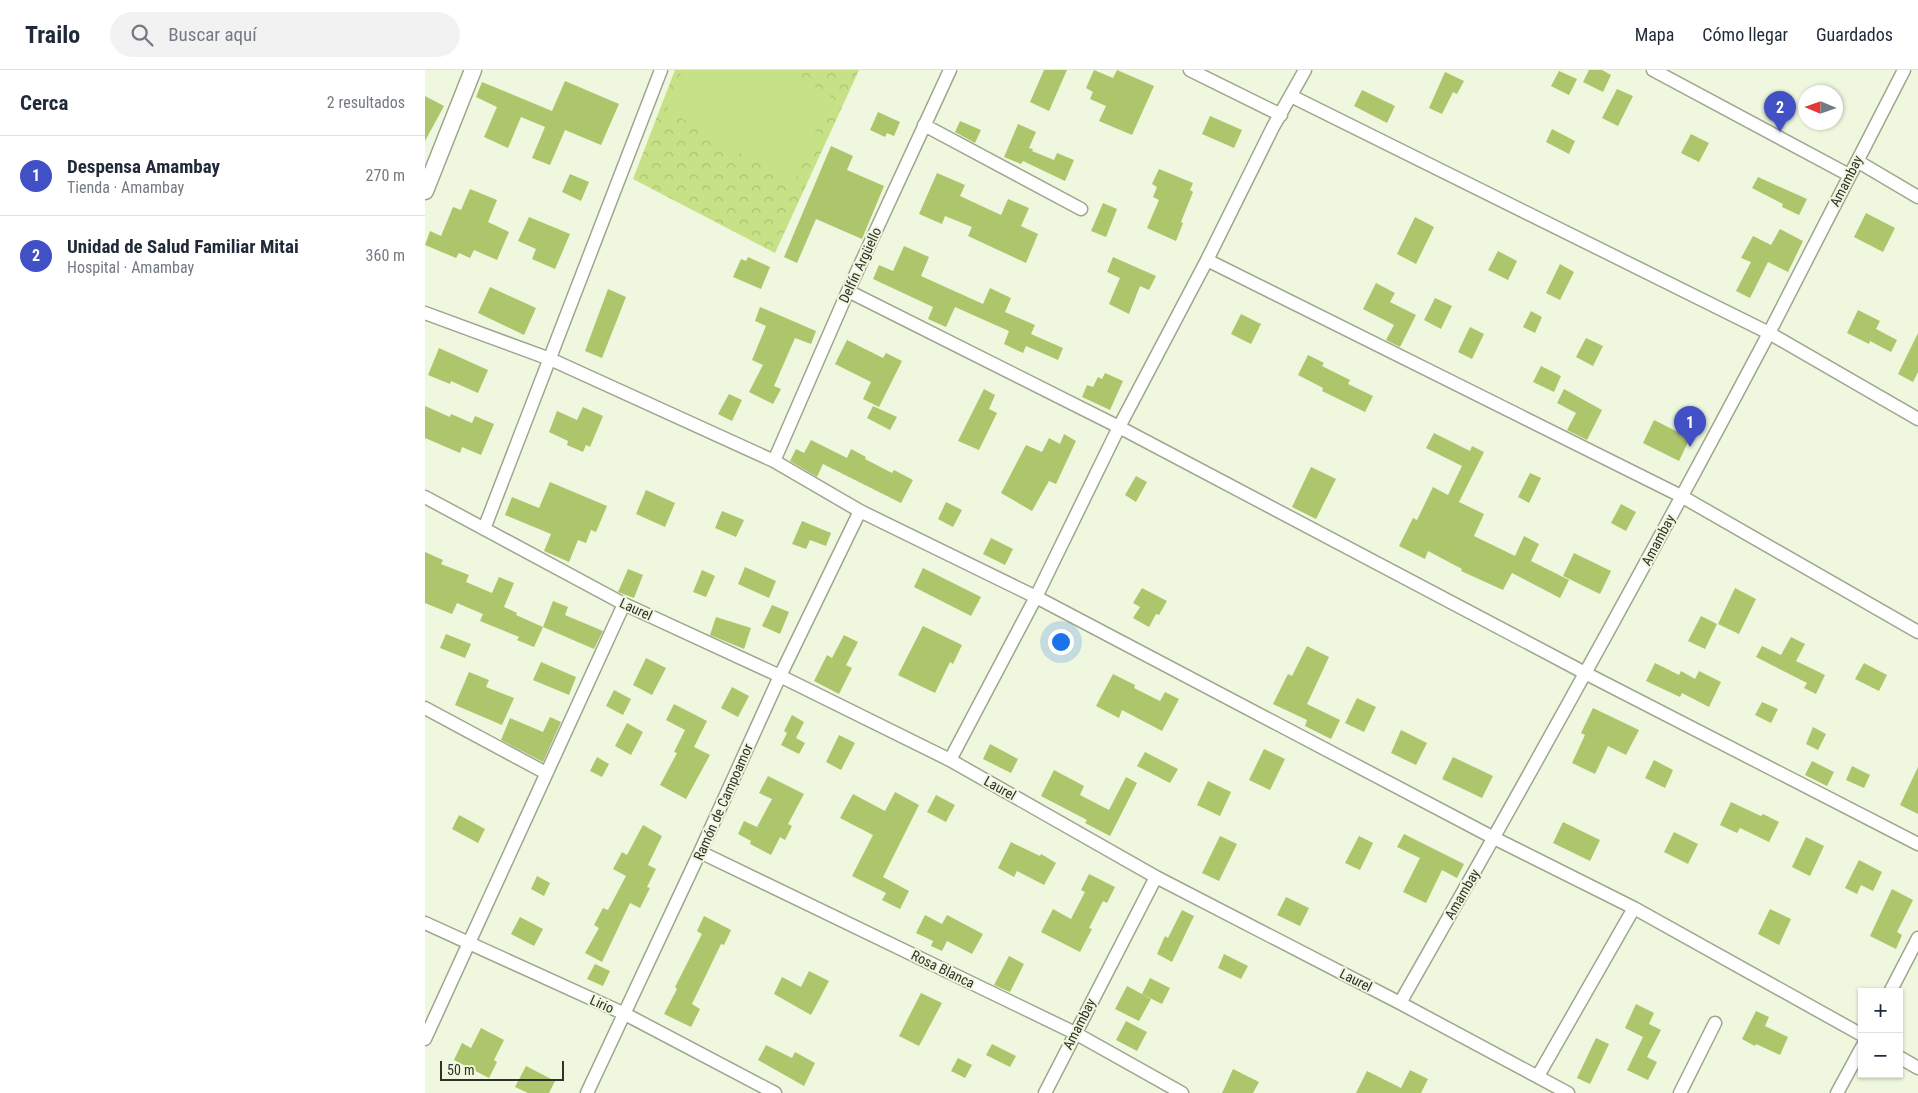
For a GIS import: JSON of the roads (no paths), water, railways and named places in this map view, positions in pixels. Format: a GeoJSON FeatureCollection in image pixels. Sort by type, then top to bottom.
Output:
{"type":"FeatureCollection","features":[{"type":"Feature","properties":{"kind":"street"},"geometry":{"type":"LineString","coordinates":[[425,191],[473,70]]}},
{"type":"Feature","properties":{"kind":"street"},"geometry":{"type":"LineString","coordinates":[[484,529],[661,70]]}},
{"type":"Feature","properties":{"kind":"street","name":"Delfín Argüello"},"geometry":{"type":"LineString","coordinates":[[775,461],[848,291],[950,70]]}},
{"type":"Feature","properties":{"kind":"street"},"geometry":{"type":"LineString","coordinates":[[1190,70],[1281,115]]}},
{"type":"Feature","properties":{"kind":"street"},"geometry":{"type":"LineString","coordinates":[[950,760],[1036,597],[1119,427],[1305,70]]}},
{"type":"Feature","properties":{"kind":"street"},"geometry":{"type":"LineString","coordinates":[[1653,70],[1849,175]]}},
{"type":"Feature","properties":{"kind":"street","name":"Amambay"},"geometry":{"type":"LineString","coordinates":[[1400,1003],[1494,838],[1681,496],[1769,333],[1904,70]]}},
{"type":"Feature","properties":{"kind":"street"},"geometry":{"type":"LineString","coordinates":[[1291,96],[1769,333],[1918,419]]}},
{"type":"Feature","properties":{"kind":"street"},"geometry":{"type":"LineString","coordinates":[[924,125],[1081,209]]}},
{"type":"Feature","properties":{"kind":"street"},"geometry":{"type":"LineString","coordinates":[[1857,160],[1918,197]]}},
{"type":"Feature","properties":{"kind":"street"},"geometry":{"type":"LineString","coordinates":[[1207,260],[1681,496],[1918,632]]}},
{"type":"Feature","properties":{"kind":"street"},"geometry":{"type":"LineString","coordinates":[[848,291],[1119,427],[1585,673],[1918,844]]}},
{"type":"Feature","properties":{"kind":"street"},"geometry":{"type":"LineString","coordinates":[[425,313],[550,359],[775,461],[860,511],[1036,597],[1494,838],[1633,908],[1858,1033]]}},
{"type":"Feature","properties":{"kind":"street","name":"Laurel"},"geometry":{"type":"LineString","coordinates":[[425,497],[624,604],[780,676],[950,760],[1157,877],[1400,1003],[1567,1093]]}},
{"type":"Feature","properties":{"kind":"street","name":"Ramón de Campoamor"},"geometry":{"type":"LineString","coordinates":[[587,1093],[780,676],[860,511]]}},
{"type":"Feature","properties":{"kind":"street"},"geometry":{"type":"LineString","coordinates":[[425,1039],[624,604]]}},
{"type":"Feature","properties":{"kind":"street"},"geometry":{"type":"LineString","coordinates":[[425,708],[546,773]]}},
{"type":"Feature","properties":{"kind":"street","name":"Rosa Blanca"},"geometry":{"type":"LineString","coordinates":[[700,852],[1075,1033],[1182,1093]]}},
{"type":"Feature","properties":{"kind":"street","name":"Amambay"},"geometry":{"type":"LineString","coordinates":[[1045,1093],[1157,877]]}},
{"type":"Feature","properties":{"kind":"street"},"geometry":{"type":"LineString","coordinates":[[1538,1076],[1633,908]]}},
{"type":"Feature","properties":{"kind":"street","name":"Lirio"},"geometry":{"type":"LineString","coordinates":[[425,923],[625,1014],[775,1093]]}},
{"type":"Feature","properties":{"kind":"street"},"geometry":{"type":"LineString","coordinates":[[1892,988],[1918,938]]}},
{"type":"Feature","properties":{"kind":"street"},"geometry":{"type":"LineString","coordinates":[[1680,1093],[1715,1023]]}},
{"type":"Feature","properties":{"kind":"street"},"geometry":{"type":"LineString","coordinates":[[1837,1093],[1858,1054]]}},
{"type":"Feature","properties":{"kind":"street"},"geometry":{"type":"LineString","coordinates":[[1903,1059],[1918,1068]]}},
{"type":"Feature","properties":{"kind":"place","name":"Unidad de Salud Familiar Mitai"},"geometry":{"type":"Point","coordinates":[1780,132]}},
{"type":"Feature","properties":{"kind":"place","name":"Despensa Amambay"},"geometry":{"type":"Point","coordinates":[1690,447]}}]}
